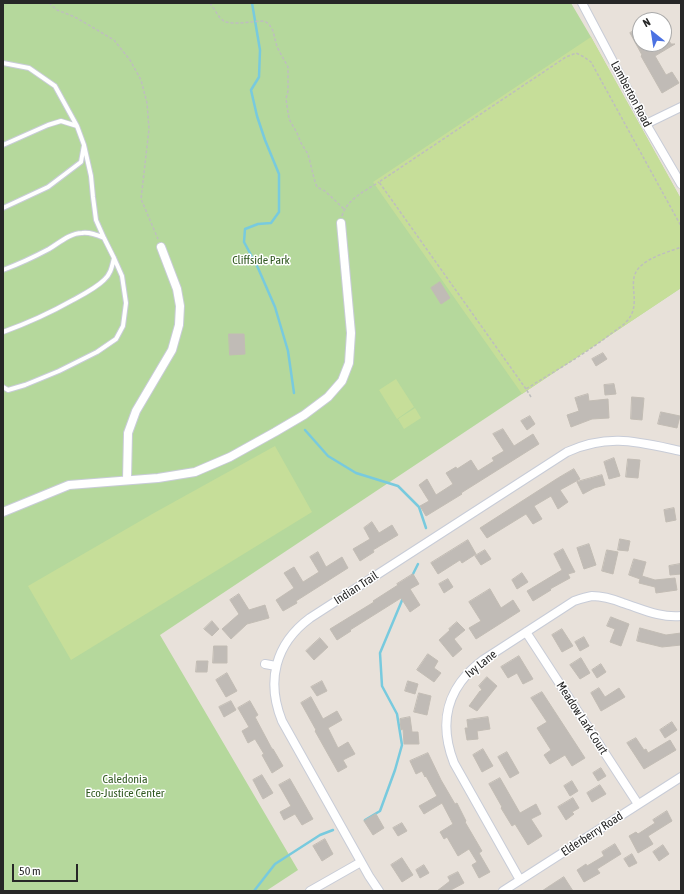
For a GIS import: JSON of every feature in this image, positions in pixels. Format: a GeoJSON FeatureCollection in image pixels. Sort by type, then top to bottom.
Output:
{"type":"FeatureCollection","features":[{"type":"Feature","properties":{"kind":"street","name":"Lamberton Road"},"geometry":{"type":"LineString","coordinates":[[582,3],[646,124],[681,184]]}},
{"type":"Feature","properties":{"kind":"street"},"geometry":{"type":"LineString","coordinates":[[646,124],[681,107]]}},
{"type":"Feature","properties":{"kind":"street"},"geometry":{"type":"LineString","coordinates":[[3,512],[69,486],[158,478],[195,472],[223,460],[275,432],[304,415],[328,397],[342,381],[349,363],[351,333],[341,223]]}},
{"type":"Feature","properties":{"kind":"street"},"geometry":{"type":"LineString","coordinates":[[127,480],[128,433],[136,411],[172,350],[179,325],[180,306],[177,289],[161,247]]}},
{"type":"Feature","properties":{"kind":"street","name":"Indian Trail"},"geometry":{"type":"LineString","coordinates":[[379,891],[361,862],[277,710],[274,697],[276,666],[286,643],[294,632],[310,618],[566,452],[603,441],[619,440],[681,451]]}},
{"type":"Feature","properties":{"kind":"street","name":"Ivy Lane"},"geometry":{"type":"LineString","coordinates":[[520,880],[454,763],[450,752],[446,739],[447,712],[456,688],[473,667],[482,660],[574,601],[592,596],[603,597],[656,614],[681,616]]}},
{"type":"Feature","properties":{"kind":"street","name":"Meadow Lark Court"},"geometry":{"type":"LineString","coordinates":[[526,632],[638,804]]}},
{"type":"Feature","properties":{"kind":"street"},"geometry":{"type":"LineString","coordinates":[[265,664],[276,666]]}},
{"type":"Feature","properties":{"kind":"street","name":"Elderberry Road"},"geometry":{"type":"LineString","coordinates":[[503,891],[681,776]]}},
{"type":"Feature","properties":{"kind":"street"},"geometry":{"type":"LineString","coordinates":[[310,891],[361,862]]}},
{"type":"Feature","properties":{"kind":"lane"},"geometry":{"type":"LineString","coordinates":[[3,63],[29,68],[55,86],[77,126],[84,145],[91,176],[92,198],[96,220],[122,276],[126,302],[123,326],[116,339],[97,352],[59,371],[25,385],[8,390],[3,387]]}},
{"type":"Feature","properties":{"kind":"lane"},"geometry":{"type":"LineString","coordinates":[[3,145],[48,125],[61,121],[77,126]]}},
{"type":"Feature","properties":{"kind":"lane"},"geometry":{"type":"LineString","coordinates":[[3,208],[48,187],[81,162],[84,145]]}},
{"type":"Feature","properties":{"kind":"lane"},"geometry":{"type":"LineString","coordinates":[[3,270],[28,260],[68,237],[81,233],[93,233],[104,238]]}},
{"type":"Feature","properties":{"kind":"lane"},"geometry":{"type":"LineString","coordinates":[[3,332],[26,324],[84,294],[105,279],[111,270],[114,258]]}},
{"type":"Feature","properties":{"kind":"path"},"geometry":{"type":"LineString","coordinates":[[49,3],[57,10],[75,17],[114,40],[130,60],[141,80],[147,103],[149,128],[141,199],[161,247]]}},
{"type":"Feature","properties":{"kind":"path"},"geometry":{"type":"LineString","coordinates":[[210,3],[224,22],[240,23],[262,21],[270,24],[277,47],[288,67],[288,91],[286,99],[289,119],[308,154],[315,182],[344,209]]}},
{"type":"Feature","properties":{"kind":"path"},"geometry":{"type":"LineString","coordinates":[[341,223],[344,209],[352,200],[566,57],[576,53],[584,56],[591,62],[681,226]]}},
{"type":"Feature","properties":{"kind":"path"},"geometry":{"type":"LineString","coordinates":[[379,182],[531,397]]}},
{"type":"Feature","properties":{"kind":"path"},"geometry":{"type":"LineString","coordinates":[[526,389],[593,348],[625,323],[634,310],[634,276],[636,271],[648,260],[681,247]]}},
{"type":"Feature","properties":{"kind":"green space","name":"Cliffside Park"},"geometry":{"type":"Polygon","coordinates":[[[3,3],[571,3],[681,199],[681,288],[160,635],[298,870],[266,891],[3,891],[3,3]]]}},
{"type":"Feature","properties":{"kind":"green space"},"geometry":{"type":"Polygon","coordinates":[[[591,37],[681,199],[681,288],[522,394],[373,182],[591,37]]]}},
{"type":"Feature","properties":{"kind":"green space"},"geometry":{"type":"Polygon","coordinates":[[[396,379],[414,407],[397,419],[379,390],[396,379]]]}},
{"type":"Feature","properties":{"kind":"green space"},"geometry":{"type":"Polygon","coordinates":[[[415,408],[421,418],[404,429],[398,419],[415,408]]]}},
{"type":"Feature","properties":{"kind":"green space"},"geometry":{"type":"Polygon","coordinates":[[[275,446],[312,512],[71,660],[28,586],[154,513],[275,446]]]}},
{"type":"Feature","properties":{"kind":"building"},"geometry":{"type":"Polygon","coordinates":[[[640,52],[662,52],[655,56],[666,75],[672,72],[679,83],[662,93],[641,56],[640,52]]]}},
{"type":"Feature","properties":{"kind":"building"},"geometry":{"type":"Polygon","coordinates":[[[440,282],[450,298],[441,304],[431,288],[440,282]]]}},
{"type":"Feature","properties":{"kind":"building"},"geometry":{"type":"Polygon","coordinates":[[[229,334],[244,334],[245,354],[230,355],[229,334]]]}},
{"type":"Feature","properties":{"kind":"building"},"geometry":{"type":"Polygon","coordinates":[[[603,353],[607,359],[596,366],[592,359],[603,353]]]}},
{"type":"Feature","properties":{"kind":"building"},"geometry":{"type":"Polygon","coordinates":[[[614,384],[616,394],[605,395],[604,385],[614,384]]]}},
{"type":"Feature","properties":{"kind":"building"},"geometry":{"type":"Polygon","coordinates":[[[588,394],[589,401],[608,399],[609,418],[592,419],[571,427],[567,415],[579,411],[575,398],[588,394]]]}},
{"type":"Feature","properties":{"kind":"building"},"geometry":{"type":"Polygon","coordinates":[[[632,397],[644,398],[642,420],[631,419],[632,397]]]}},
{"type":"Feature","properties":{"kind":"building"},"geometry":{"type":"Polygon","coordinates":[[[661,412],[680,416],[677,428],[658,424],[661,412]]]}},
{"type":"Feature","properties":{"kind":"building"},"geometry":{"type":"Polygon","coordinates":[[[530,416],[535,424],[527,430],[521,421],[530,416]]]}},
{"type":"Feature","properties":{"kind":"building"},"geometry":{"type":"Polygon","coordinates":[[[503,429],[514,446],[533,434],[539,444],[426,516],[420,506],[429,501],[419,485],[427,479],[436,495],[453,484],[446,473],[456,467],[457,469],[471,460],[478,471],[494,461],[492,458],[504,451],[493,434],[503,429]]]}},
{"type":"Feature","properties":{"kind":"building"},"geometry":{"type":"Polygon","coordinates":[[[614,458],[620,476],[609,479],[604,462],[614,458]]]}},
{"type":"Feature","properties":{"kind":"building"},"geometry":{"type":"Polygon","coordinates":[[[628,459],[640,460],[638,478],[626,477],[628,459]]]}},
{"type":"Feature","properties":{"kind":"building"},"geometry":{"type":"Polygon","coordinates":[[[574,469],[580,479],[560,490],[568,502],[558,509],[551,496],[534,506],[542,519],[533,524],[526,514],[487,538],[480,528],[574,469]]]}},
{"type":"Feature","properties":{"kind":"building"},"geometry":{"type":"Polygon","coordinates":[[[602,475],[605,485],[594,488],[583,494],[577,482],[602,475]]]}},
{"type":"Feature","properties":{"kind":"building"},"geometry":{"type":"Polygon","coordinates":[[[674,508],[676,520],[666,522],[664,510],[674,508]]]}},
{"type":"Feature","properties":{"kind":"building"},"geometry":{"type":"Polygon","coordinates":[[[372,522],[379,533],[392,525],[398,535],[373,550],[374,552],[360,561],[353,549],[370,539],[364,528],[372,522]]]}},
{"type":"Feature","properties":{"kind":"building"},"geometry":{"type":"Polygon","coordinates":[[[620,539],[630,541],[628,551],[618,550],[620,539]]]}},
{"type":"Feature","properties":{"kind":"building"},"geometry":{"type":"Polygon","coordinates":[[[468,540],[476,554],[462,563],[460,560],[438,574],[431,563],[468,540]]]}},
{"type":"Feature","properties":{"kind":"building"},"geometry":{"type":"Polygon","coordinates":[[[589,544],[596,565],[584,569],[577,548],[589,544]]]}},
{"type":"Feature","properties":{"kind":"building"},"geometry":{"type":"Polygon","coordinates":[[[563,549],[575,572],[568,574],[570,578],[550,589],[551,590],[533,601],[527,591],[562,570],[554,554],[563,549]]]}},
{"type":"Feature","properties":{"kind":"building"},"geometry":{"type":"Polygon","coordinates":[[[485,550],[491,559],[481,565],[475,556],[485,550]]]}},
{"type":"Feature","properties":{"kind":"building"},"geometry":{"type":"Polygon","coordinates":[[[607,550],[618,552],[613,574],[602,571],[607,550]]]}},
{"type":"Feature","properties":{"kind":"building"},"geometry":{"type":"Polygon","coordinates":[[[318,552],[326,567],[342,557],[348,568],[283,611],[276,600],[294,588],[284,573],[294,567],[303,582],[319,572],[310,557],[318,552]]]}},
{"type":"Feature","properties":{"kind":"building"},"geometry":{"type":"Polygon","coordinates":[[[634,559],[646,562],[642,576],[655,580],[675,578],[677,590],[656,593],[655,587],[639,583],[640,579],[629,575],[634,559]]]}},
{"type":"Feature","properties":{"kind":"building"},"geometry":{"type":"Polygon","coordinates":[[[680,564],[681,574],[670,575],[669,566],[680,564]]]}},
{"type":"Feature","properties":{"kind":"building"},"geometry":{"type":"Polygon","coordinates":[[[522,573],[528,582],[517,589],[512,580],[522,573]]]}},
{"type":"Feature","properties":{"kind":"building"},"geometry":{"type":"Polygon","coordinates":[[[413,574],[419,584],[410,589],[420,605],[410,612],[401,598],[350,630],[351,631],[337,640],[330,629],[374,602],[373,601],[413,574]]]}},
{"type":"Feature","properties":{"kind":"building"},"geometry":{"type":"Polygon","coordinates":[[[448,579],[453,587],[444,593],[439,584],[448,579]]]}},
{"type":"Feature","properties":{"kind":"building"},"geometry":{"type":"Polygon","coordinates":[[[490,589],[501,608],[513,600],[520,611],[476,639],[469,628],[481,621],[469,602],[490,589]]]}},
{"type":"Feature","properties":{"kind":"building"},"geometry":{"type":"Polygon","coordinates":[[[239,594],[249,610],[265,605],[269,618],[247,624],[231,639],[222,629],[239,614],[230,600],[239,594]]]}},
{"type":"Feature","properties":{"kind":"building"},"geometry":{"type":"Polygon","coordinates":[[[611,617],[629,624],[621,646],[610,642],[615,629],[607,626],[611,617]]]}},
{"type":"Feature","properties":{"kind":"building"},"geometry":{"type":"Polygon","coordinates":[[[212,621],[219,629],[212,636],[204,629],[212,621]]]}},
{"type":"Feature","properties":{"kind":"building"},"geometry":{"type":"Polygon","coordinates":[[[457,622],[465,630],[454,639],[462,649],[453,657],[439,640],[457,622]]]}},
{"type":"Feature","properties":{"kind":"building"},"geometry":{"type":"Polygon","coordinates":[[[640,628],[666,635],[681,633],[681,645],[662,647],[637,641],[640,628]]]}},
{"type":"Feature","properties":{"kind":"building"},"geometry":{"type":"Polygon","coordinates":[[[562,629],[573,646],[562,652],[552,635],[562,629]]]}},
{"type":"Feature","properties":{"kind":"building"},"geometry":{"type":"Polygon","coordinates":[[[584,637],[589,646],[580,651],[575,642],[584,637]]]}},
{"type":"Feature","properties":{"kind":"building"},"geometry":{"type":"Polygon","coordinates":[[[320,638],[328,647],[314,660],[306,651],[320,638]]]}},
{"type":"Feature","properties":{"kind":"building"},"geometry":{"type":"Polygon","coordinates":[[[214,646],[227,646],[227,663],[213,663],[214,646]]]}},
{"type":"Feature","properties":{"kind":"building"},"geometry":{"type":"Polygon","coordinates":[[[428,654],[438,661],[434,668],[441,673],[434,682],[417,670],[428,654]]]}},
{"type":"Feature","properties":{"kind":"building"},"geometry":{"type":"Polygon","coordinates":[[[519,656],[533,679],[523,684],[517,673],[508,678],[501,667],[519,656]]]}},
{"type":"Feature","properties":{"kind":"building"},"geometry":{"type":"Polygon","coordinates":[[[581,658],[590,673],[580,679],[570,665],[581,658]]]}},
{"type":"Feature","properties":{"kind":"building"},"geometry":{"type":"Polygon","coordinates":[[[197,661],[208,661],[207,672],[196,672],[197,661]]]}},
{"type":"Feature","properties":{"kind":"building"},"geometry":{"type":"Polygon","coordinates":[[[601,664],[606,672],[597,678],[592,670],[601,664]]]}},
{"type":"Feature","properties":{"kind":"building"},"geometry":{"type":"Polygon","coordinates":[[[227,673],[237,691],[226,697],[216,680],[227,673]]]}},
{"type":"Feature","properties":{"kind":"building"},"geometry":{"type":"Polygon","coordinates":[[[487,677],[497,686],[477,711],[469,706],[482,690],[479,686],[487,677]]]}},
{"type":"Feature","properties":{"kind":"building"},"geometry":{"type":"Polygon","coordinates":[[[322,681],[327,691],[317,696],[311,687],[322,681]]]}},
{"type":"Feature","properties":{"kind":"building"},"geometry":{"type":"Polygon","coordinates":[[[408,681],[418,684],[415,694],[405,691],[408,681]]]}},
{"type":"Feature","properties":{"kind":"building"},"geometry":{"type":"Polygon","coordinates":[[[599,688],[605,697],[619,688],[625,697],[601,711],[591,693],[599,688]]]}},
{"type":"Feature","properties":{"kind":"building"},"geometry":{"type":"Polygon","coordinates":[[[542,692],[585,758],[572,766],[565,755],[550,764],[544,755],[551,750],[537,728],[547,722],[531,698],[542,692]]]}},
{"type":"Feature","properties":{"kind":"building"},"geometry":{"type":"Polygon","coordinates":[[[419,693],[431,696],[427,715],[414,712],[419,693]]]}},
{"type":"Feature","properties":{"kind":"building"},"geometry":{"type":"Polygon","coordinates":[[[311,697],[323,719],[337,711],[342,720],[328,728],[338,748],[348,742],[355,754],[343,760],[347,767],[338,772],[301,703],[311,697]]]}},
{"type":"Feature","properties":{"kind":"building"},"geometry":{"type":"Polygon","coordinates":[[[231,701],[236,710],[224,717],[219,707],[231,701]]]}},
{"type":"Feature","properties":{"kind":"building"},"geometry":{"type":"Polygon","coordinates":[[[250,701],[258,715],[255,717],[283,766],[272,773],[262,755],[264,754],[255,739],[248,743],[242,731],[249,727],[238,708],[250,701]]]}},
{"type":"Feature","properties":{"kind":"building"},"geometry":{"type":"Polygon","coordinates":[[[410,717],[412,732],[418,732],[419,744],[404,744],[403,729],[401,730],[400,719],[410,717]]]}},
{"type":"Feature","properties":{"kind":"building"},"geometry":{"type":"Polygon","coordinates":[[[488,717],[490,729],[477,731],[478,739],[467,740],[465,728],[468,728],[467,720],[488,717]]]}},
{"type":"Feature","properties":{"kind":"building"},"geometry":{"type":"Polygon","coordinates":[[[672,722],[677,730],[665,738],[660,730],[672,722]]]}},
{"type":"Feature","properties":{"kind":"building"},"geometry":{"type":"Polygon","coordinates":[[[636,738],[644,750],[646,749],[648,753],[670,740],[676,750],[644,769],[627,743],[636,738]]]}},
{"type":"Feature","properties":{"kind":"building"},"geometry":{"type":"Polygon","coordinates":[[[483,749],[493,766],[482,772],[473,755],[483,749]]]}},
{"type":"Feature","properties":{"kind":"building"},"geometry":{"type":"Polygon","coordinates":[[[507,752],[519,773],[510,778],[498,757],[507,752]]]}},
{"type":"Feature","properties":{"kind":"building"},"geometry":{"type":"Polygon","coordinates":[[[428,753],[441,780],[455,804],[457,803],[466,821],[465,822],[482,851],[479,853],[490,872],[479,878],[472,865],[477,862],[469,849],[458,856],[447,837],[444,839],[440,832],[453,824],[442,803],[424,814],[419,806],[437,796],[426,776],[425,777],[422,771],[416,774],[410,761],[428,753]]]}},
{"type":"Feature","properties":{"kind":"building"},"geometry":{"type":"Polygon","coordinates":[[[601,768],[606,776],[598,781],[593,773],[601,768]]]}},
{"type":"Feature","properties":{"kind":"building"},"geometry":{"type":"Polygon","coordinates":[[[262,775],[273,793],[263,799],[253,780],[262,775]]]}},
{"type":"Feature","properties":{"kind":"building"},"geometry":{"type":"Polygon","coordinates":[[[500,778],[520,813],[536,804],[541,814],[531,819],[542,836],[528,845],[515,824],[512,826],[489,784],[500,778]]]}},
{"type":"Feature","properties":{"kind":"building"},"geometry":{"type":"Polygon","coordinates":[[[290,779],[313,819],[302,825],[295,814],[284,820],[280,812],[291,806],[279,785],[290,779]]]}},
{"type":"Feature","properties":{"kind":"building"},"geometry":{"type":"Polygon","coordinates":[[[572,781],[578,791],[570,796],[564,786],[572,781]]]}},
{"type":"Feature","properties":{"kind":"building"},"geometry":{"type":"Polygon","coordinates":[[[600,785],[606,794],[592,802],[587,793],[600,785]]]}},
{"type":"Feature","properties":{"kind":"building"},"geometry":{"type":"Polygon","coordinates":[[[573,798],[579,808],[572,812],[574,814],[566,820],[558,807],[573,798]]]}},
{"type":"Feature","properties":{"kind":"building"},"geometry":{"type":"Polygon","coordinates":[[[667,811],[672,821],[648,836],[653,844],[638,853],[629,836],[636,832],[638,834],[655,823],[653,820],[667,811]]]}},
{"type":"Feature","properties":{"kind":"building"},"geometry":{"type":"Polygon","coordinates":[[[376,814],[384,828],[373,835],[364,821],[376,814]]]}},
{"type":"Feature","properties":{"kind":"building"},"geometry":{"type":"Polygon","coordinates":[[[402,823],[407,831],[398,836],[393,828],[402,823]]]}},
{"type":"Feature","properties":{"kind":"building"},"geometry":{"type":"Polygon","coordinates":[[[325,839],[333,854],[322,861],[313,846],[325,839]]]}},
{"type":"Feature","properties":{"kind":"building"},"geometry":{"type":"Polygon","coordinates":[[[615,844],[621,854],[597,869],[600,873],[584,882],[577,870],[604,856],[602,852],[615,844]]]}},
{"type":"Feature","properties":{"kind":"building"},"geometry":{"type":"Polygon","coordinates":[[[663,845],[669,854],[659,861],[653,852],[663,845]]]}},
{"type":"Feature","properties":{"kind":"building"},"geometry":{"type":"Polygon","coordinates":[[[632,854],[637,863],[629,867],[624,859],[632,854]]]}},
{"type":"Feature","properties":{"kind":"building"},"geometry":{"type":"Polygon","coordinates":[[[402,858],[413,875],[402,882],[391,865],[402,858]]]}},
{"type":"Feature","properties":{"kind":"building"},"geometry":{"type":"Polygon","coordinates":[[[424,865],[429,873],[420,878],[416,870],[424,865]]]}},
{"type":"Feature","properties":{"kind":"building"},"geometry":{"type":"Polygon","coordinates":[[[458,872],[464,883],[449,891],[437,891],[450,881],[448,877],[458,872]]]}},
{"type":"Feature","properties":{"kind":"building"},"geometry":{"type":"Polygon","coordinates":[[[564,877],[573,891],[542,891],[551,885],[564,877]]]}},
{"type":"Feature","properties":{"kind":"waterway"},"geometry":{"type":"LineString","coordinates":[[252,3],[260,50],[259,77],[251,90],[257,116],[279,174],[279,212],[271,223],[258,224],[245,229],[244,242],[258,268],[275,307],[288,351],[294,393]]}},
{"type":"Feature","properties":{"kind":"waterway"},"geometry":{"type":"LineString","coordinates":[[305,430],[328,456],[356,473],[398,486],[419,507],[426,528]]}},
{"type":"Feature","properties":{"kind":"waterway"},"geometry":{"type":"LineString","coordinates":[[412,576],[418,564]]}},
{"type":"Feature","properties":{"kind":"waterway"},"geometry":{"type":"LineString","coordinates":[[365,820],[380,811],[395,770],[402,745],[397,714],[382,686],[380,653],[403,598]]}},
{"type":"Feature","properties":{"kind":"waterway"},"geometry":{"type":"LineString","coordinates":[[254,891],[275,864],[320,835],[333,830]]}},
{"type":"Feature","properties":{"kind":"park label","name":"Caledonia Eco-Justice Center"},"geometry":{"type":"Point","coordinates":[125,786]}}]}
